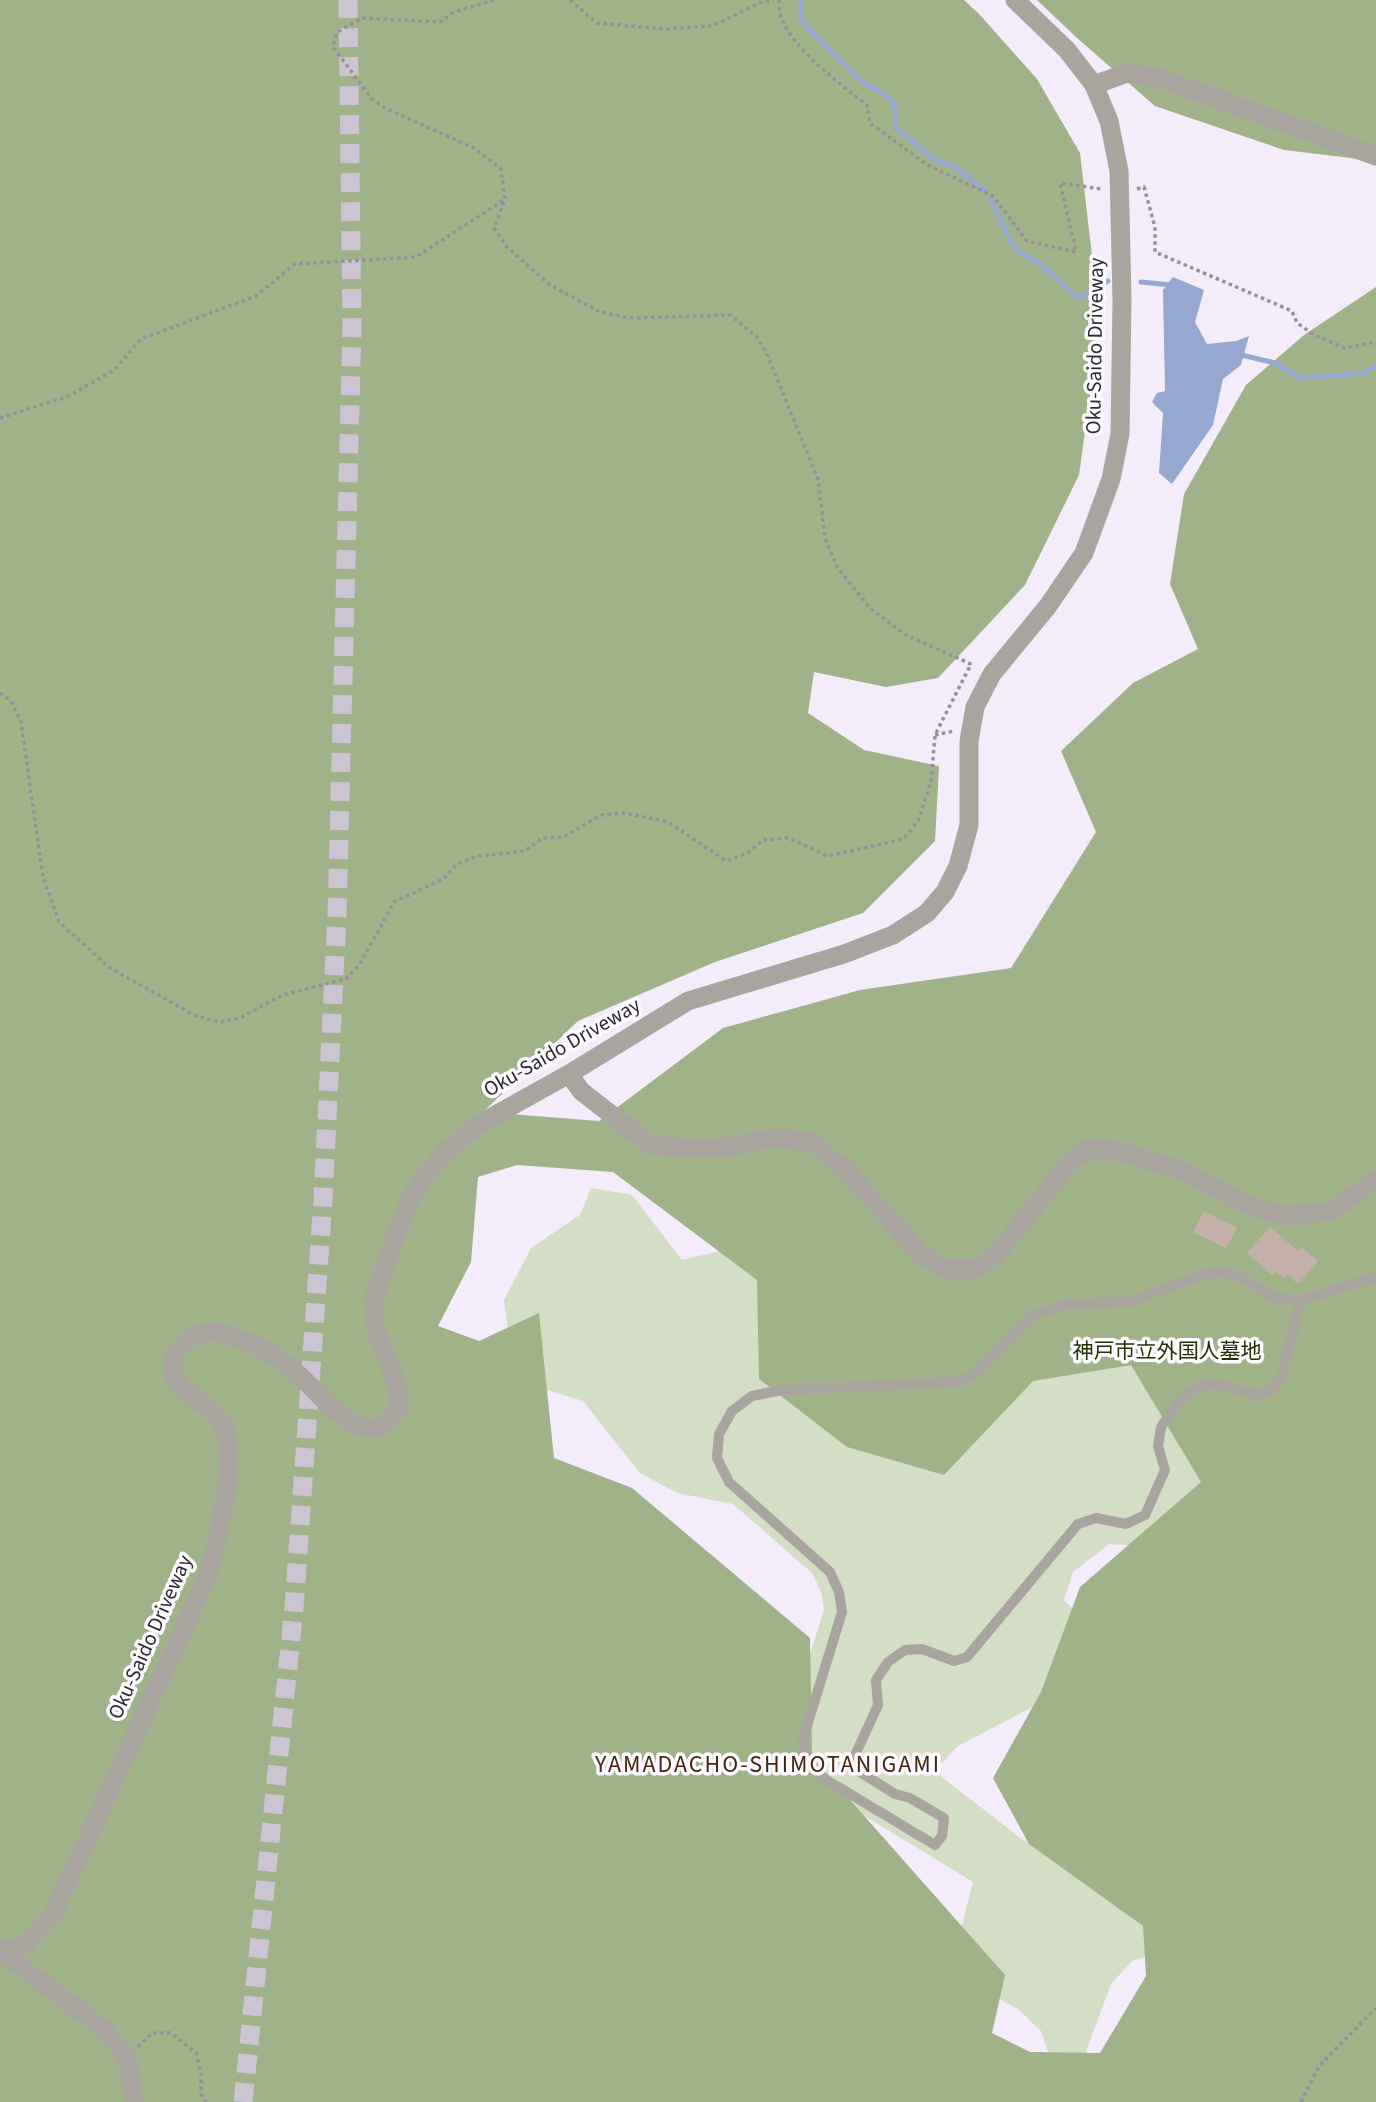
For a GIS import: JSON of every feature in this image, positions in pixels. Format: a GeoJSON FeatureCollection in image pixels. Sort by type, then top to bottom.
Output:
{"type":"FeatureCollection","features":[{"type":"Feature","properties":{"kind":"street","name":"Oku-Saido Driveway"},"geometry":{"type":"LineString","coordinates":[[0,1951],[25,1945],[51,1918],[206,1580],[226,1493],[228,1441],[220,1420],[183,1389],[174,1373],[173,1360],[183,1343],[194,1335],[216,1332],[256,1343],[296,1372],[349,1422],[370,1429],[385,1425],[398,1411],[398,1388],[375,1327],[374,1298],[406,1207],[421,1181],[446,1151],[481,1123],[569,1074],[688,1001],[844,954],[893,935],[927,913],[946,892],[958,866],[969,825],[969,741],[975,707],[992,674],[1048,606],[1084,553],[1111,479],[1121,434],[1119,170],[1109,121],[1094,85],[1067,50],[1015,0]]}},
{"type":"Feature","properties":{"kind":"street"},"geometry":{"type":"LineString","coordinates":[[1094,85],[1127,73],[1159,78],[1376,156]]}},
{"type":"Feature","properties":{"kind":"street"},"geometry":{"type":"LineString","coordinates":[[569,1074],[581,1091],[649,1144],[683,1148],[721,1148],[773,1138],[812,1142],[847,1171],[920,1254],[947,1269],[974,1269],[996,1255],[1070,1162],[1089,1148],[1117,1151],[1182,1171],[1245,1204],[1283,1216],[1331,1211],[1376,1179]]}},
{"type":"Feature","properties":{"kind":"street"},"geometry":{"type":"LineString","coordinates":[[0,1951],[104,2029],[127,2059],[134,2102]]}},
{"type":"Feature","properties":{"kind":"lane"},"geometry":{"type":"LineString","coordinates":[[1301,1300],[1281,1378],[1271,1391],[1257,1395],[1220,1385],[1200,1385],[1176,1405],[1161,1427],[1158,1446],[1165,1471],[1145,1515],[1126,1524],[1096,1518],[1078,1524],[967,1657],[954,1661],[922,1649],[905,1650],[888,1662],[876,1680],[878,1705],[856,1753],[860,1773],[944,1818],[942,1836],[934,1845],[820,1776],[805,1757],[803,1739],[842,1612],[839,1592],[831,1572],[729,1482],[717,1458],[719,1434],[732,1412],[752,1396],[782,1390],[957,1382],[974,1375],[1033,1315],[1064,1305],[1133,1301],[1200,1275],[1223,1272],[1246,1280],[1275,1298],[1301,1300],[1376,1277]]}},
{"type":"Feature","properties":{"kind":"path"},"geometry":{"type":"LineString","coordinates":[[494,0],[454,12],[439,22],[362,18],[337,32],[333,47],[372,99],[385,108],[474,148],[501,169],[505,199],[494,228],[507,247],[550,285],[600,312],[629,318],[730,315],[756,336],[766,352],[818,479],[825,538],[838,567],[871,609],[906,635],[992,674]]}},
{"type":"Feature","properties":{"kind":"path"},"geometry":{"type":"LineString","coordinates":[[570,0],[597,23],[665,29],[712,26],[762,2],[773,0]]}},
{"type":"Feature","properties":{"kind":"path"},"geometry":{"type":"LineString","coordinates":[[779,0],[780,16],[790,34],[825,72],[867,106],[870,123],[926,164],[993,196],[1027,241],[1076,252],[1060,183],[1114,191]]}},
{"type":"Feature","properties":{"kind":"path"},"geometry":{"type":"LineString","coordinates":[[1128,191],[1144,187],[1154,227],[1155,252],[1292,311],[1297,323],[1313,334],[1344,348],[1376,342]]}},
{"type":"Feature","properties":{"kind":"path"},"geometry":{"type":"LineString","coordinates":[[0,418],[69,396],[114,370],[141,339],[256,296],[295,264],[416,257],[505,199]]}},
{"type":"Feature","properties":{"kind":"path"},"geometry":{"type":"LineString","coordinates":[[0,693],[11,701],[21,722],[43,877],[59,922],[110,968],[196,1016],[219,1022],[240,1017],[282,995],[346,979],[360,964],[394,902],[443,879],[457,864],[478,856],[525,851],[542,838],[563,837],[601,815],[624,813],[668,822],[726,860],[747,853],[763,840],[788,838],[828,856],[895,841],[905,836],[918,821],[931,782],[935,735],[971,664]]}},
{"type":"Feature","properties":{"kind":"path"},"geometry":{"type":"LineString","coordinates":[[1301,2102],[1319,2066],[1376,2008]]}},
{"type":"Feature","properties":{"kind":"path"},"geometry":{"type":"LineString","coordinates":[[127,2059],[152,2033],[171,2033],[196,2053],[201,2072],[201,2094],[206,2102]]}},
{"type":"Feature","properties":{"kind":"green space"},"geometry":{"type":"Polygon","coordinates":[[[0,0],[964,0],[1037,79],[1080,153],[1096,290],[1094,366],[1079,475],[1025,585],[938,678],[886,687],[814,672],[808,713],[864,750],[939,766],[935,841],[863,913],[715,962],[578,1021],[483,1112],[599,1121],[723,1028],[860,990],[1011,968],[1096,832],[1061,751],[1133,683],[1198,649],[1170,584],[1184,494],[1246,385],[1304,335],[1376,287],[1376,2102],[0,2102],[0,0]],[[517,1165],[478,1177],[471,1262],[438,1326],[479,1341],[539,1313],[554,1458],[632,1488],[810,1638],[812,1757],[1005,1975],[992,2033],[1030,2052],[1100,2053],[1146,1976],[1143,1926],[1029,1844],[993,1778],[1041,1692],[1080,1587],[1201,1482],[1131,1365],[1033,1381],[944,1475],[847,1447],[759,1379],[757,1280],[613,1172],[517,1165]]]}},
{"type":"Feature","properties":{"kind":"green space"},"geometry":{"type":"Polygon","coordinates":[[[1037,0],[1376,0],[1376,161],[1284,150],[1155,106],[1037,0]]]}},
{"type":"Feature","properties":{"kind":"green space","name":"神戸市立外国人墓地"},"geometry":{"type":"Polygon","coordinates":[[[591,1188],[632,1195],[682,1260],[768,1240],[1021,1242],[1376,1488],[1138,1546],[1109,1544],[1073,1572],[1064,1600],[1102,1638],[1107,1668],[958,1746],[934,1771],[1023,1840],[1207,1937],[1132,1961],[1111,1984],[1075,2081],[1055,2072],[1041,2031],[1018,2009],[950,1973],[973,1882],[812,1784],[788,1723],[824,1610],[821,1591],[812,1573],[733,1504],[677,1493],[640,1473],[583,1401],[515,1380],[504,1300],[531,1248],[580,1215],[591,1188]]]}},
{"type":"Feature","properties":{"kind":"water"},"geometry":{"type":"Polygon","coordinates":[[[1173,277],[1204,290],[1195,322],[1207,344],[1236,341],[1249,336],[1241,365],[1223,379],[1213,425],[1172,484],[1159,473],[1163,413],[1152,402],[1157,393],[1165,391],[1163,290],[1173,277]]]}},
{"type":"Feature","properties":{"kind":"building"},"geometry":{"type":"Polygon","coordinates":[[[1204,1211],[1237,1228],[1226,1248],[1193,1232],[1204,1211]]]}},
{"type":"Feature","properties":{"kind":"building"},"geometry":{"type":"Polygon","coordinates":[[[1270,1227],[1298,1251],[1301,1247],[1318,1261],[1298,1284],[1287,1274],[1284,1278],[1276,1272],[1273,1276],[1247,1253],[1270,1227]]]}},
{"type":"Feature","properties":{"kind":"waterway"},"geometry":{"type":"LineString","coordinates":[[801,0],[801,19],[809,29],[862,82],[893,102],[896,112],[895,127],[932,158],[955,167],[985,190]]}},
{"type":"Feature","properties":{"kind":"waterway"},"geometry":{"type":"LineString","coordinates":[[990,199],[1015,249],[1042,265],[1076,297],[1083,297],[1108,281]]}},
{"type":"Feature","properties":{"kind":"waterway"},"geometry":{"type":"LineString","coordinates":[[1141,282],[1172,287]]}},
{"type":"Feature","properties":{"kind":"waterway"},"geometry":{"type":"LineString","coordinates":[[1237,354],[1275,363],[1300,378],[1364,373],[1376,365]]}},
{"type":"Feature","properties":{"kind":"tunnel"},"geometry":{"type":"LineString","coordinates":[[243,2102],[294,1608],[323,1200],[337,915],[352,326],[348,0]]}},
{"type":"Feature","properties":{"kind":"district","name":"YAMADACHO-SHIMOTANIGAMI"},"geometry":{"type":"Point","coordinates":[768,1767]}}]}
